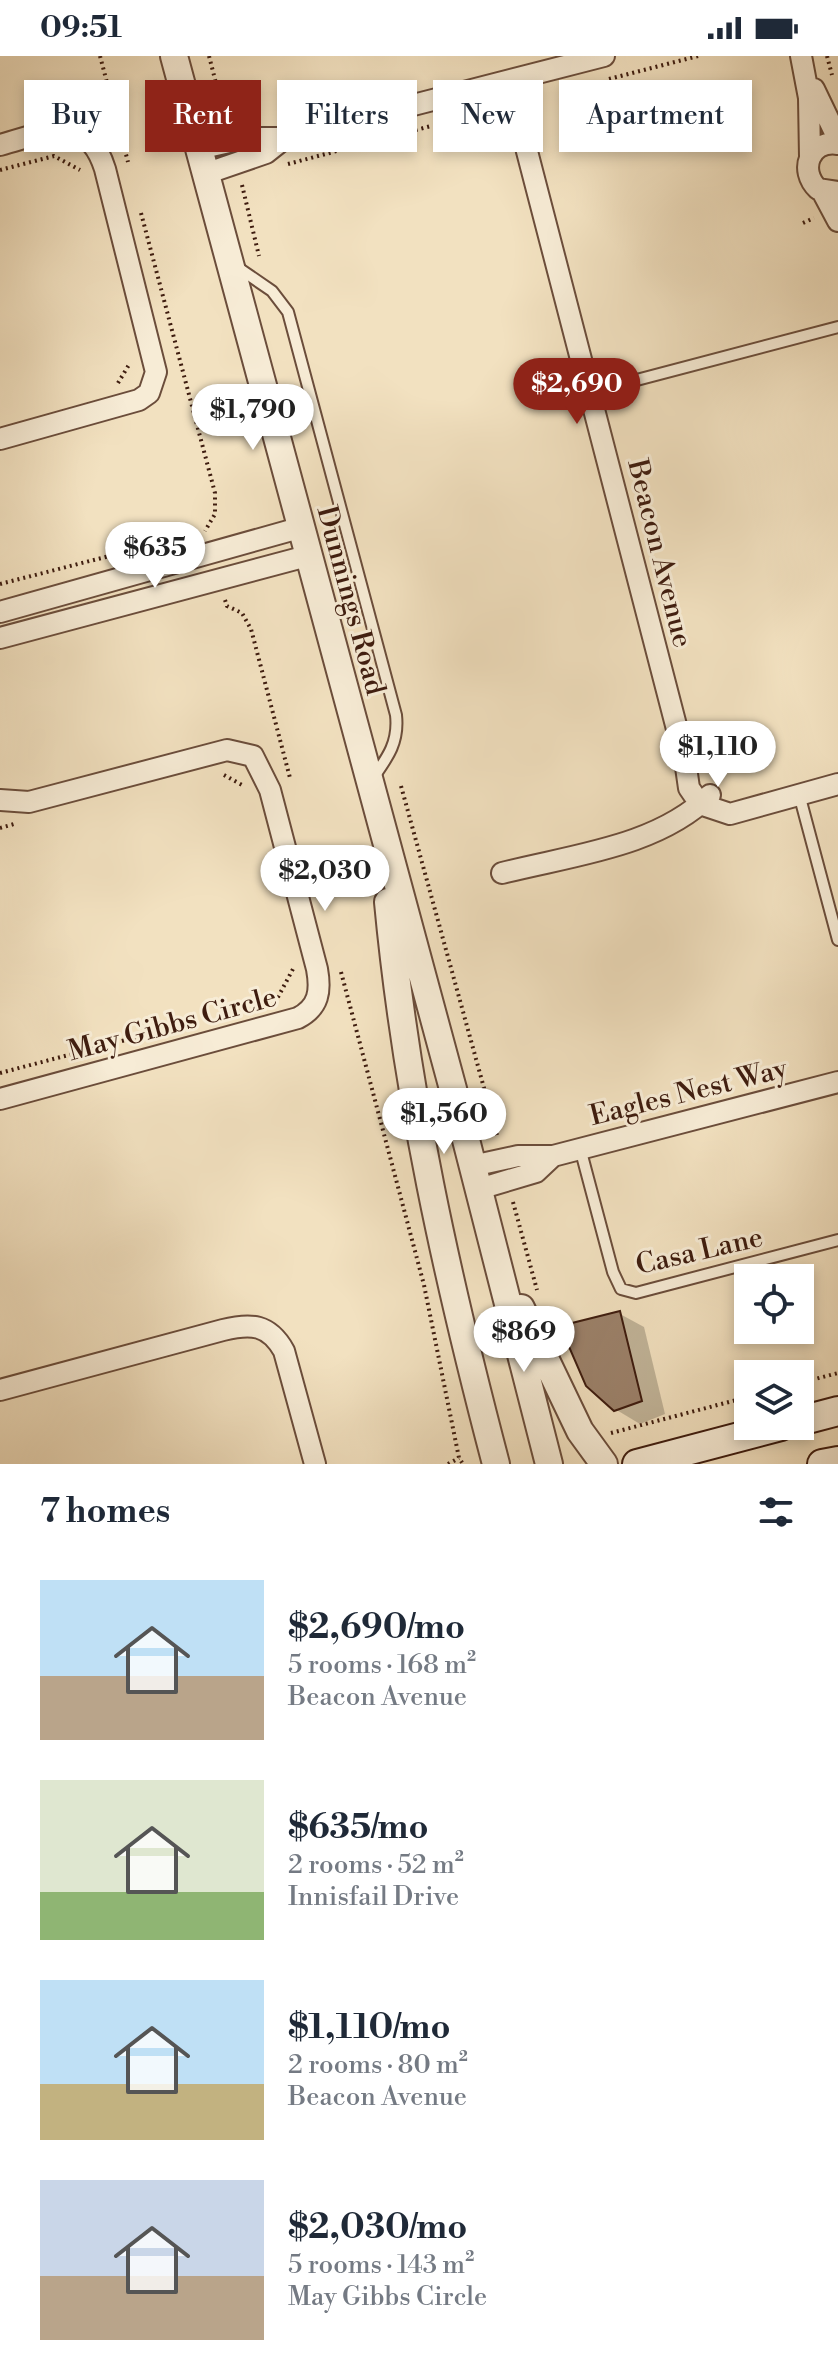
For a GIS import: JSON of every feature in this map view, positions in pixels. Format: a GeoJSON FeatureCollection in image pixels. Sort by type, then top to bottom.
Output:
{"type":"FeatureCollection","features":[{"type":"Feature","properties":{"kind":"main road"},"geometry":{"type":"LineString","coordinates":[[814,1417],[838,1411]]}},
{"type":"Feature","properties":{"kind":"main road"},"geometry":{"type":"LineString","coordinates":[[637,1464],[734,1438]]}},
{"type":"Feature","properties":{"kind":"main road"},"geometry":{"type":"LineString","coordinates":[[822,1464],[838,1461]]}},
{"type":"Feature","properties":{"kind":"street","name":"Dunnings Road"},"geometry":{"type":"LineString","coordinates":[[174,56],[476,1178],[549,1464]]}},
{"type":"Feature","properties":{"kind":"street"},"geometry":{"type":"LineString","coordinates":[[516,80],[604,56]]}},
{"type":"Feature","properties":{"kind":"street"},"geometry":{"type":"LineString","coordinates":[[804,65],[838,141],[822,145],[810,157]]}},
{"type":"Feature","properties":{"kind":"street"},"geometry":{"type":"LineString","coordinates":[[804,65],[811,124],[809,179],[830,192],[838,221]]}},
{"type":"Feature","properties":{"kind":"street"},"geometry":{"type":"LineString","coordinates":[[201,162],[247,138],[285,138],[433,101]]}},
{"type":"Feature","properties":{"kind":"street"},"geometry":{"type":"LineString","coordinates":[[0,145],[72,130],[91,138],[105,169],[156,372],[153,387],[132,403],[0,439]]}},
{"type":"Feature","properties":{"kind":"street","name":"Beacon Avenue"},"geometry":{"type":"LineString","coordinates":[[528,152],[685,760],[705,800]]}},
{"type":"Feature","properties":{"kind":"street"},"geometry":{"type":"LineString","coordinates":[[0,612],[299,528]]}},
{"type":"Feature","properties":{"kind":"street"},"geometry":{"type":"LineString","coordinates":[[0,638],[307,556]]}},
{"type":"Feature","properties":{"kind":"street","name":"May Gibbs Circle"},"geometry":{"type":"LineString","coordinates":[[0,800],[19,803],[39,800],[227,750],[253,756],[270,790],[319,979],[319,991],[312,1008],[286,1022],[0,1099]]}},
{"type":"Feature","properties":{"kind":"street"},"geometry":{"type":"LineString","coordinates":[[502,873],[648,835],[676,823],[705,800],[760,805],[838,784]]}},
{"type":"Feature","properties":{"kind":"street","name":"Dunnings Road"},"geometry":{"type":"LineString","coordinates":[[382,835],[413,1102],[449,1283],[496,1464]]}},
{"type":"Feature","properties":{"kind":"street","name":"Eagles Nest Way"},"geometry":{"type":"LineString","coordinates":[[476,1178],[503,1158],[553,1156],[838,1082]]}},
{"type":"Feature","properties":{"kind":"street","name":"Eagles Nest Way"},"geometry":{"type":"LineString","coordinates":[[476,1178],[508,1182],[536,1172],[553,1156]]}},
{"type":"Feature","properties":{"kind":"street"},"geometry":{"type":"LineString","coordinates":[[494,1246],[580,1431],[604,1464]]}},
{"type":"Feature","properties":{"kind":"street"},"geometry":{"type":"LineString","coordinates":[[0,1390],[223,1330],[260,1327],[274,1335],[284,1351],[315,1464]]}},
{"type":"Feature","properties":{"kind":"lane"},"geometry":{"type":"LineString","coordinates":[[229,261],[272,291],[288,312],[396,715],[398,731],[394,746],[368,784]]}},
{"type":"Feature","properties":{"kind":"lane"},"geometry":{"type":"LineString","coordinates":[[591,392],[838,327]]}},
{"type":"Feature","properties":{"kind":"lane"},"geometry":{"type":"LineString","coordinates":[[799,794],[838,940]]}},
{"type":"Feature","properties":{"kind":"lane","name":"Casa Lane"},"geometry":{"type":"LineString","coordinates":[[580,1148],[613,1272],[621,1289],[636,1293],[838,1240]]}},
{"type":"Feature","properties":{"kind":"path"},"geometry":{"type":"LineString","coordinates":[[0,170],[54,156],[82,171],[83,176],[128,163],[100,56]]}},
{"type":"Feature","properties":{"kind":"path"},"geometry":{"type":"LineString","coordinates":[[607,80],[698,56]]}},
{"type":"Feature","properties":{"kind":"path"},"geometry":{"type":"LineString","coordinates":[[827,56],[833,79]]}},
{"type":"Feature","properties":{"kind":"path"},"geometry":{"type":"LineString","coordinates":[[284,166],[433,125]]}},
{"type":"Feature","properties":{"kind":"path"},"geometry":{"type":"LineString","coordinates":[[140,209],[215,493],[215,514],[204,529],[196,532]]}},
{"type":"Feature","properties":{"kind":"path"},"geometry":{"type":"LineString","coordinates":[[116,388],[132,360]]}},
{"type":"Feature","properties":{"kind":"path"},"geometry":{"type":"LineString","coordinates":[[204,529],[213,552]]}},
{"type":"Feature","properties":{"kind":"path"},"geometry":{"type":"LineString","coordinates":[[0,584],[131,550]]}},
{"type":"Feature","properties":{"kind":"path"},"geometry":{"type":"LineString","coordinates":[[220,579],[227,606],[242,613],[251,629],[292,783],[270,790]]}},
{"type":"Feature","properties":{"kind":"path"},"geometry":{"type":"LineString","coordinates":[[401,786],[503,1158]]}},
{"type":"Feature","properties":{"kind":"path"},"geometry":{"type":"LineString","coordinates":[[262,1003],[277,999],[294,971],[290,956]]}},
{"type":"Feature","properties":{"kind":"path"},"geometry":{"type":"LineString","coordinates":[[340,968],[424,1285],[459,1458],[463,1464]]}},
{"type":"Feature","properties":{"kind":"path"},"geometry":{"type":"LineString","coordinates":[[0,1073],[154,1032]]}},
{"type":"Feature","properties":{"kind":"path"},"geometry":{"type":"LineString","coordinates":[[508,1182],[541,1303]]}},
{"type":"Feature","properties":{"kind":"path"},"geometry":{"type":"LineString","coordinates":[[814,1379],[838,1373]]}},
{"type":"Feature","properties":{"kind":"path"},"geometry":{"type":"LineString","coordinates":[[602,1435],[734,1401]]}},
{"type":"Feature","properties":{"kind":"path"},"geometry":{"type":"LineString","coordinates":[[448,1464],[459,1458]]}},
{"type":"Feature","properties":{"kind":"building"},"geometry":{"type":"Polygon","coordinates":[[[620,1311],[642,1401],[614,1411],[586,1386],[560,1326],[620,1311]]]}}]}
